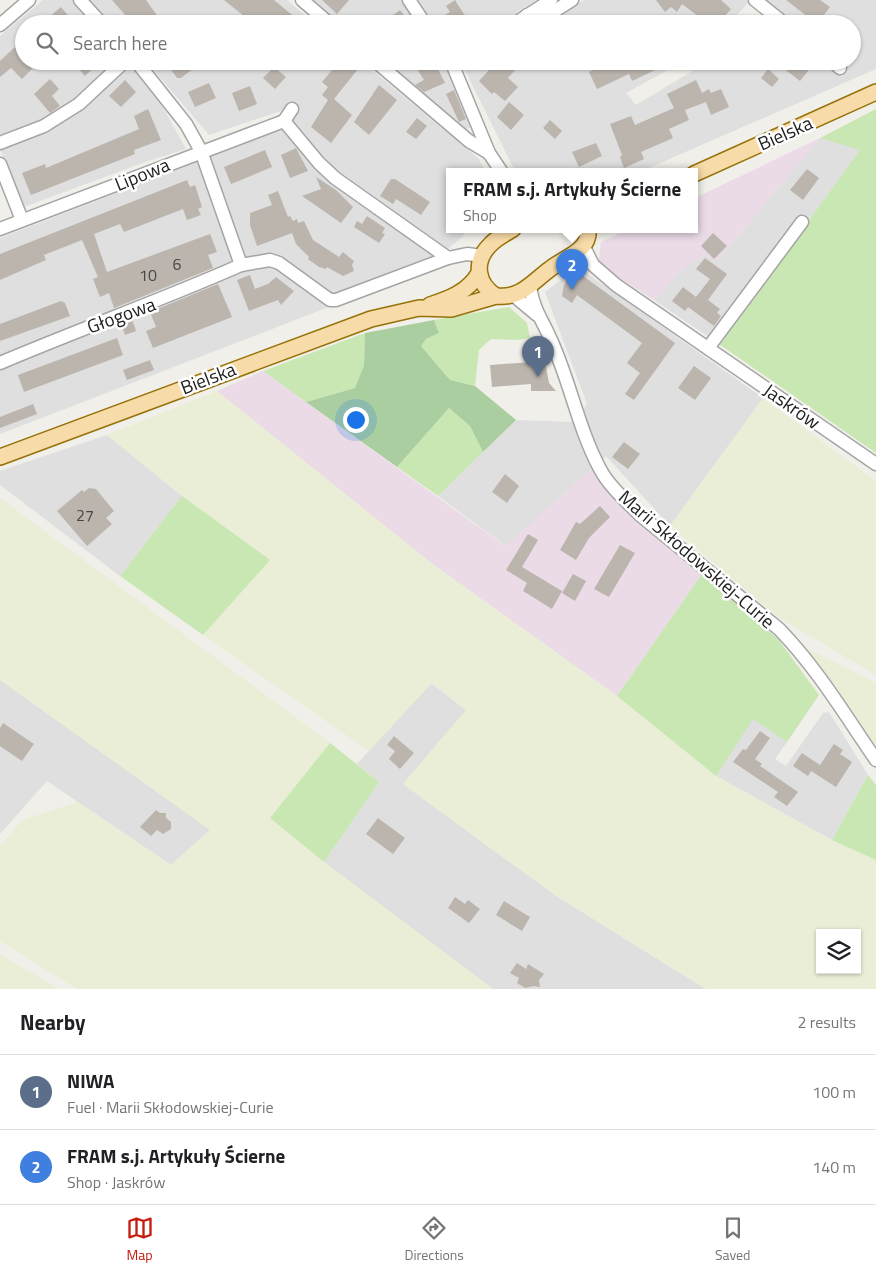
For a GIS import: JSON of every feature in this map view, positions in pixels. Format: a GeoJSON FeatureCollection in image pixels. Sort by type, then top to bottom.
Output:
{"type":"FeatureCollection","features":[{"type":"Feature","properties":{"kind":"main road","name":"Bielska"},"geometry":{"type":"LineString","coordinates":[[698,172],[876,92]]}},
{"type":"Feature","properties":{"kind":"main road"},"geometry":{"type":"LineString","coordinates":[[496,296],[486,290],[479,273],[482,256],[491,244],[507,233]]}},
{"type":"Feature","properties":{"kind":"main road"},"geometry":{"type":"LineString","coordinates":[[513,295],[530,287],[550,268],[570,257],[588,234]]}},
{"type":"Feature","properties":{"kind":"main road","name":"Bielska"},"geometry":{"type":"LineString","coordinates":[[0,457],[371,319],[419,308],[458,294],[468,288],[479,273]]}},
{"type":"Feature","properties":{"kind":"main road","name":"Bielska"},"geometry":{"type":"LineString","coordinates":[[419,308],[451,309],[496,296],[513,295]]}},
{"type":"Feature","properties":{"kind":"street"},"geometry":{"type":"LineString","coordinates":[[0,25],[29,0]]}},
{"type":"Feature","properties":{"kind":"street"},"geometry":{"type":"LineString","coordinates":[[80,0],[94,15]]}},
{"type":"Feature","properties":{"kind":"street"},"geometry":{"type":"LineString","coordinates":[[302,0],[320,15]]}},
{"type":"Feature","properties":{"kind":"street"},"geometry":{"type":"LineString","coordinates":[[409,0],[419,15]]}},
{"type":"Feature","properties":{"kind":"street"},"geometry":{"type":"LineString","coordinates":[[527,15],[551,0]]}},
{"type":"Feature","properties":{"kind":"street"},"geometry":{"type":"LineString","coordinates":[[527,15],[550,14],[572,0]]}},
{"type":"Feature","properties":{"kind":"street"},"geometry":{"type":"LineString","coordinates":[[755,0],[774,15]]}},
{"type":"Feature","properties":{"kind":"street"},"geometry":{"type":"LineString","coordinates":[[0,143],[44,126],[79,104],[115,70]]}},
{"type":"Feature","properties":{"kind":"street"},"geometry":{"type":"LineString","coordinates":[[143,70],[186,124],[201,151],[241,265]]}},
{"type":"Feature","properties":{"kind":"street"},"geometry":{"type":"LineString","coordinates":[[386,70],[469,140],[489,153]]}},
{"type":"Feature","properties":{"kind":"street"},"geometry":{"type":"LineString","coordinates":[[457,70],[489,153],[499,168]]}},
{"type":"Feature","properties":{"kind":"street"},"geometry":{"type":"LineString","coordinates":[[292,109],[284,120],[319,163],[335,178],[448,258],[467,254],[482,256]]}},
{"type":"Feature","properties":{"kind":"street","name":"Lipowa"},"geometry":{"type":"LineString","coordinates":[[0,229],[284,120]]}},
{"type":"Feature","properties":{"kind":"street"},"geometry":{"type":"LineString","coordinates":[[0,164],[22,220]]}},
{"type":"Feature","properties":{"kind":"street"},"geometry":{"type":"LineString","coordinates":[[708,348],[802,222]]}},
{"type":"Feature","properties":{"kind":"street","name":"Jaskrów"},"geometry":{"type":"LineString","coordinates":[[588,234],[593,265]]}},
{"type":"Feature","properties":{"kind":"street","name":"Jaskrów"},"geometry":{"type":"LineString","coordinates":[[570,257],[593,265],[616,285],[876,464]]}},
{"type":"Feature","properties":{"kind":"street","name":"Głogowa"},"geometry":{"type":"LineString","coordinates":[[0,363],[63,336],[160,301],[241,265],[270,260],[279,263],[330,300],[336,300],[448,258]]}},
{"type":"Feature","properties":{"kind":"street","name":"Marii Skłodowskiej-Curie"},"geometry":{"type":"LineString","coordinates":[[530,287],[537,315],[551,339],[586,438],[600,470],[619,494],[640,515],[779,629],[814,669],[876,760]]}},
{"type":"Feature","properties":{"kind":"street","name":"Marii Skłodowskiej-Curie"},"geometry":{"type":"LineString","coordinates":[[513,295],[537,315]]}},
{"type":"Feature","properties":{"kind":"shaded area"},"geometry":{"type":"Polygon","coordinates":[[[43,0],[72,0],[86,15],[25,15],[43,0]]]}},
{"type":"Feature","properties":{"kind":"shaded area"},"geometry":{"type":"Polygon","coordinates":[[[89,0],[287,0],[304,15],[103,15],[89,0]]]}},
{"type":"Feature","properties":{"kind":"shaded area"},"geometry":{"type":"Polygon","coordinates":[[[311,0],[405,0],[415,15],[328,15],[311,0]]]}},
{"type":"Feature","properties":{"kind":"shaded area"},"geometry":{"type":"Polygon","coordinates":[[[417,0],[536,0],[512,15],[427,15],[417,0]]]}},
{"type":"Feature","properties":{"kind":"shaded area"},"geometry":{"type":"Polygon","coordinates":[[[584,0],[750,1],[737,15],[556,15],[584,0]]]}},
{"type":"Feature","properties":{"kind":"shaded area"},"geometry":{"type":"Polygon","coordinates":[[[765,0],[876,0],[876,69],[649,168],[514,168],[465,70],[668,70],[626,93],[636,105],[694,70],[861,70],[861,15],[784,15],[765,0]]]}},
{"type":"Feature","properties":{"kind":"shaded area"},"geometry":{"type":"Polygon","coordinates":[[[15,23],[15,70],[136,70],[153,89],[186,149],[145,162],[24,207],[0,149],[0,36],[15,23]]]}},
{"type":"Feature","properties":{"kind":"shaded area"},"geometry":{"type":"Polygon","coordinates":[[[154,70],[372,70],[479,159],[484,168],[446,168],[446,233],[465,233],[447,250],[358,188],[318,154],[284,110],[209,135],[154,70]]]}},
{"type":"Feature","properties":{"kind":"shaded area"},"geometry":{"type":"Polygon","coordinates":[[[394,70],[449,70],[460,92],[472,126],[465,131],[394,70]]]}},
{"type":"Feature","properties":{"kind":"shaded area"},"geometry":{"type":"Polygon","coordinates":[[[284,129],[448,261],[0,434],[0,238],[284,129]]]}},
{"type":"Feature","properties":{"kind":"shaded area"},"geometry":{"type":"Polygon","coordinates":[[[820,138],[861,149],[719,344],[654,300],[680,272],[703,255],[718,260],[820,138]]]}},
{"type":"Feature","properties":{"kind":"shaded area"},"geometry":{"type":"Polygon","coordinates":[[[820,138],[718,260],[703,256],[680,272],[654,300],[598,264],[601,242],[620,233],[698,233],[698,197],[820,138]]]}},
{"type":"Feature","properties":{"kind":"shaded area"},"geometry":{"type":"Polygon","coordinates":[[[578,267],[763,398],[670,526],[606,456],[506,546],[438,496],[516,420],[574,422],[587,404],[545,292],[578,267]]]}},
{"type":"Feature","properties":{"kind":"shaded area"},"geometry":{"type":"Polygon","coordinates":[[[263,371],[505,546],[592,468],[633,518],[702,574],[617,696],[431,563],[217,391],[263,371]]]}},
{"type":"Feature","properties":{"kind":"shaded area"},"geometry":{"type":"Polygon","coordinates":[[[107,435],[182,496],[120,576],[0,485],[0,471],[107,435]]]}},
{"type":"Feature","properties":{"kind":"shaded area"},"geometry":{"type":"Polygon","coordinates":[[[0,680],[210,830],[171,865],[47,781],[0,834],[0,680]]]}},
{"type":"Feature","properties":{"kind":"shaded area"},"geometry":{"type":"Polygon","coordinates":[[[431,683],[466,710],[403,784],[555,895],[706,989],[493,989],[324,862],[379,782],[357,764],[431,683]]]}},
{"type":"Feature","properties":{"kind":"shaded area"},"geometry":{"type":"Polygon","coordinates":[[[829,712],[868,775],[832,840],[716,776],[753,718],[787,742],[775,759],[786,766],[823,713],[829,712]]]}},
{"type":"Feature","properties":{"kind":"green space"},"geometry":{"type":"Polygon","coordinates":[[[876,109],[876,453],[719,344],[860,150],[820,138],[876,109]]]}},
{"type":"Feature","properties":{"kind":"green space"},"geometry":{"type":"Polygon","coordinates":[[[509,307],[527,323],[530,338],[516,340],[491,339],[479,350],[475,386],[450,380],[421,346],[426,339],[439,333],[434,320],[509,307]]]}},
{"type":"Feature","properties":{"kind":"green space"},"geometry":{"type":"Polygon","coordinates":[[[434,320],[439,333],[426,339],[421,346],[450,380],[475,386],[516,420],[483,452],[470,426],[449,408],[397,467],[306,402],[355,388],[364,365],[365,333],[434,320]]]}},
{"type":"Feature","properties":{"kind":"green space"},"geometry":{"type":"Polygon","coordinates":[[[365,333],[364,365],[355,388],[306,402],[263,371],[365,333]]]}},
{"type":"Feature","properties":{"kind":"green space"},"geometry":{"type":"Polygon","coordinates":[[[217,391],[431,563],[617,696],[716,776],[832,840],[876,860],[876,989],[706,989],[555,895],[403,784],[466,710],[432,683],[369,751],[203,635],[269,560],[182,496],[107,435],[217,391]]]}},
{"type":"Feature","properties":{"kind":"green space"},"geometry":{"type":"Polygon","coordinates":[[[763,398],[876,481],[876,675],[778,617],[670,526],[763,398]]]}},
{"type":"Feature","properties":{"kind":"green space"},"geometry":{"type":"Polygon","coordinates":[[[449,408],[470,426],[483,452],[438,496],[397,467],[449,408]]]}},
{"type":"Feature","properties":{"kind":"green space"},"geometry":{"type":"Polygon","coordinates":[[[182,496],[270,560],[203,635],[120,576],[182,496]]]}},
{"type":"Feature","properties":{"kind":"green space"},"geometry":{"type":"Polygon","coordinates":[[[0,498],[330,743],[270,818],[324,862],[493,989],[77,989],[0,941],[0,846],[22,820],[78,802],[171,865],[210,830],[0,680],[0,498]]]}},
{"type":"Feature","properties":{"kind":"green space"},"geometry":{"type":"Polygon","coordinates":[[[702,574],[778,639],[819,695],[787,742],[753,719],[716,776],[617,696],[702,574]]]}},
{"type":"Feature","properties":{"kind":"green space"},"geometry":{"type":"Polygon","coordinates":[[[802,646],[876,683],[876,748],[802,646]]]}},
{"type":"Feature","properties":{"kind":"green space"},"geometry":{"type":"Polygon","coordinates":[[[330,743],[379,782],[324,862],[270,818],[330,743]]]}},
{"type":"Feature","properties":{"kind":"green space"},"geometry":{"type":"Polygon","coordinates":[[[868,775],[876,785],[876,860],[832,840],[868,775]]]}},
{"type":"Feature","properties":{"kind":"green space"},"geometry":{"type":"Polygon","coordinates":[[[0,954],[53,986],[56,989],[0,989],[0,954]]]}},
{"type":"Feature","properties":{"kind":"building"},"geometry":{"type":"Polygon","coordinates":[[[112,0],[146,0],[157,15],[125,15],[112,0]]]}},
{"type":"Feature","properties":{"kind":"building"},"geometry":{"type":"Polygon","coordinates":[[[224,0],[274,0],[292,15],[243,15],[224,0]]]}},
{"type":"Feature","properties":{"kind":"building"},"geometry":{"type":"Polygon","coordinates":[[[322,0],[349,0],[337,14],[322,0]]]}},
{"type":"Feature","properties":{"kind":"building"},"geometry":{"type":"Polygon","coordinates":[[[455,0],[465,15],[445,15],[450,12],[446,6],[455,0]]]}},
{"type":"Feature","properties":{"kind":"building"},"geometry":{"type":"Polygon","coordinates":[[[656,0],[721,0],[731,9],[726,15],[697,15],[682,4],[677,12],[671,7],[665,12],[656,0]]]}},
{"type":"Feature","properties":{"kind":"building"},"geometry":{"type":"Polygon","coordinates":[[[786,0],[820,0],[830,7],[824,15],[805,15],[786,0]]]}},
{"type":"Feature","properties":{"kind":"building"},"geometry":{"type":"Polygon","coordinates":[[[61,7],[68,15],[52,15],[61,7]]]}},
{"type":"Feature","properties":{"kind":"building"},"geometry":{"type":"Polygon","coordinates":[[[400,10],[404,15],[393,15],[400,10]]]}},
{"type":"Feature","properties":{"kind":"building"},"geometry":{"type":"Polygon","coordinates":[[[15,47],[15,70],[31,70],[22,79],[11,68],[0,77],[0,61],[15,47]]]}},
{"type":"Feature","properties":{"kind":"building"},"geometry":{"type":"Polygon","coordinates":[[[80,70],[91,70],[85,76],[80,70]]]}},
{"type":"Feature","properties":{"kind":"building"},"geometry":{"type":"Polygon","coordinates":[[[171,70],[191,70],[181,78],[177,78],[171,70]]]}},
{"type":"Feature","properties":{"kind":"building"},"geometry":{"type":"Polygon","coordinates":[[[271,70],[278,70],[286,77],[275,89],[263,78],[271,70]]]}},
{"type":"Feature","properties":{"kind":"building"},"geometry":{"type":"Polygon","coordinates":[[[332,70],[357,70],[334,99],[352,115],[331,143],[311,127],[328,100],[322,95],[328,87],[322,82],[332,70]]]}},
{"type":"Feature","properties":{"kind":"building"},"geometry":{"type":"Polygon","coordinates":[[[418,70],[438,70],[445,83],[424,92],[415,85],[424,80],[418,70]]]}},
{"type":"Feature","properties":{"kind":"building"},"geometry":{"type":"Polygon","coordinates":[[[489,70],[515,70],[508,78],[518,87],[505,101],[494,92],[492,94],[479,81],[489,70]]]}},
{"type":"Feature","properties":{"kind":"building"},"geometry":{"type":"Polygon","coordinates":[[[593,70],[655,70],[632,81],[629,74],[597,89],[589,72],[593,70]]]}},
{"type":"Feature","properties":{"kind":"building"},"geometry":{"type":"Polygon","coordinates":[[[769,70],[779,79],[772,87],[761,78],[769,70]]]}},
{"type":"Feature","properties":{"kind":"building"},"geometry":{"type":"Polygon","coordinates":[[[786,70],[809,70],[800,81],[786,70]]]}},
{"type":"Feature","properties":{"kind":"building"},"geometry":{"type":"Polygon","coordinates":[[[50,79],[59,89],[52,96],[60,106],[50,113],[34,94],[50,79]]]}},
{"type":"Feature","properties":{"kind":"building"},"geometry":{"type":"Polygon","coordinates":[[[125,80],[136,92],[121,107],[109,96],[125,80]]]}},
{"type":"Feature","properties":{"kind":"building"},"geometry":{"type":"Polygon","coordinates":[[[696,80],[702,93],[709,89],[711,93],[721,89],[729,107],[711,115],[706,102],[685,110],[689,120],[669,129],[673,138],[641,152],[644,159],[624,168],[620,157],[622,155],[610,124],[631,116],[635,125],[674,108],[667,94],[696,80]]]}},
{"type":"Feature","properties":{"kind":"building"},"geometry":{"type":"Polygon","coordinates":[[[209,83],[216,98],[195,107],[188,92],[209,83]]]}},
{"type":"Feature","properties":{"kind":"building"},"geometry":{"type":"Polygon","coordinates":[[[379,85],[397,100],[369,135],[354,122],[379,85]]]}},
{"type":"Feature","properties":{"kind":"building"},"geometry":{"type":"Polygon","coordinates":[[[250,86],[257,104],[239,111],[232,93],[250,86]]]}},
{"type":"Feature","properties":{"kind":"building"},"geometry":{"type":"Polygon","coordinates":[[[454,90],[466,119],[459,122],[446,94],[454,90]]]}},
{"type":"Feature","properties":{"kind":"building"},"geometry":{"type":"Polygon","coordinates":[[[509,102],[524,115],[511,130],[497,117],[509,102]]]}},
{"type":"Feature","properties":{"kind":"building"},"geometry":{"type":"Polygon","coordinates":[[[148,109],[161,140],[134,150],[135,154],[31,195],[22,173],[45,164],[46,168],[139,129],[134,116],[148,109]]]}},
{"type":"Feature","properties":{"kind":"building"},"geometry":{"type":"Polygon","coordinates":[[[417,118],[427,126],[416,139],[406,132],[417,118]]]}},
{"type":"Feature","properties":{"kind":"building"},"geometry":{"type":"Polygon","coordinates":[[[550,120],[562,131],[555,139],[543,128],[550,120]]]}},
{"type":"Feature","properties":{"kind":"building"},"geometry":{"type":"Polygon","coordinates":[[[596,143],[602,156],[579,167],[572,152],[596,143]]]}},
{"type":"Feature","properties":{"kind":"building"},"geometry":{"type":"Polygon","coordinates":[[[296,148],[308,171],[290,178],[281,155],[296,148]]]}},
{"type":"Feature","properties":{"kind":"building"},"geometry":{"type":"Polygon","coordinates":[[[265,150],[272,167],[231,184],[224,167],[265,150]]]}},
{"type":"Feature","properties":{"kind":"building"},"geometry":{"type":"Polygon","coordinates":[[[807,169],[819,178],[803,200],[790,190],[807,169]]]}},
{"type":"Feature","properties":{"kind":"building"},"geometry":{"type":"Polygon","coordinates":[[[316,177],[336,190],[353,207],[341,223],[302,196],[321,189],[316,177]]]}},
{"type":"Feature","properties":{"kind":"building"},"geometry":{"type":"Polygon","coordinates":[[[391,179],[395,179],[430,202],[421,215],[396,199],[393,204],[380,196],[391,179]]]}},
{"type":"Feature","properties":{"kind":"building"},"geometry":{"type":"Polygon","coordinates":[[[187,180],[190,187],[195,185],[202,207],[198,209],[201,215],[187,220],[183,209],[124,232],[120,224],[94,234],[107,272],[210,234],[217,252],[208,255],[213,268],[114,308],[109,293],[100,297],[93,279],[98,277],[82,240],[44,255],[46,260],[0,280],[0,254],[187,180]]]}},
{"type":"Feature","properties":{"kind":"building"},"geometry":{"type":"Polygon","coordinates":[[[278,191],[288,217],[290,216],[293,221],[297,219],[298,223],[304,221],[313,240],[339,257],[343,252],[354,261],[352,265],[354,271],[343,276],[327,267],[326,269],[319,267],[308,259],[309,257],[296,244],[292,233],[257,246],[250,225],[250,213],[272,205],[268,195],[278,191]]]}},
{"type":"Feature","properties":{"kind":"building"},"geometry":{"type":"Polygon","coordinates":[[[367,216],[385,228],[382,233],[385,234],[379,243],[354,227],[357,221],[362,224],[367,216]]]}},
{"type":"Feature","properties":{"kind":"building"},"geometry":{"type":"Polygon","coordinates":[[[713,233],[727,246],[714,259],[701,246],[713,233]]]}},
{"type":"Feature","properties":{"kind":"building"},"geometry":{"type":"Polygon","coordinates":[[[705,258],[727,274],[708,300],[720,309],[717,313],[721,316],[714,326],[688,307],[685,311],[672,301],[683,287],[696,297],[710,279],[696,269],[705,258]]]}},
{"type":"Feature","properties":{"kind":"building"},"geometry":{"type":"Polygon","coordinates":[[[579,273],[675,343],[634,400],[625,394],[640,373],[627,363],[642,343],[577,295],[572,303],[562,296],[564,285],[569,277],[579,273]]]}},
{"type":"Feature","properties":{"kind":"building"},"geometry":{"type":"Polygon","coordinates":[[[250,275],[255,289],[268,284],[276,277],[294,291],[281,305],[278,300],[249,311],[237,280],[250,275]]]}},
{"type":"Feature","properties":{"kind":"building"},"geometry":{"type":"Polygon","coordinates":[[[218,284],[232,317],[153,348],[146,331],[156,327],[150,312],[218,284]]]}},
{"type":"Feature","properties":{"kind":"building"},"geometry":{"type":"Polygon","coordinates":[[[61,301],[65,303],[70,316],[0,341],[0,324],[61,301]]]}},
{"type":"Feature","properties":{"kind":"building"},"geometry":{"type":"Polygon","coordinates":[[[132,319],[136,331],[125,335],[121,323],[132,319]]]}},
{"type":"Feature","properties":{"kind":"building"},"geometry":{"type":"Polygon","coordinates":[[[117,338],[123,355],[24,392],[18,375],[117,338]]]}},
{"type":"Feature","properties":{"kind":"building"},"geometry":{"type":"Polygon","coordinates":[[[150,360],[154,370],[127,380],[123,370],[150,360]]]}},
{"type":"Feature","properties":{"kind":"building"},"geometry":{"type":"Polygon","coordinates":[[[545,362],[549,383],[556,391],[531,391],[531,384],[492,387],[490,365],[545,362]]]}},
{"type":"Feature","properties":{"kind":"building"},"geometry":{"type":"Polygon","coordinates":[[[694,366],[711,378],[695,400],[678,388],[694,366]]]}},
{"type":"Feature","properties":{"kind":"building"},"geometry":{"type":"Polygon","coordinates":[[[33,404],[37,414],[0,428],[0,417],[33,404]]]}},
{"type":"Feature","properties":{"kind":"building"},"geometry":{"type":"Polygon","coordinates":[[[624,442],[640,454],[628,469],[612,457],[624,442]]]}},
{"type":"Feature","properties":{"kind":"building"},"geometry":{"type":"Polygon","coordinates":[[[505,474],[519,486],[507,503],[492,492],[505,474]]]}},
{"type":"Feature","properties":{"kind":"building"},"geometry":{"type":"Polygon","coordinates":[[[89,488],[96,489],[114,511],[106,518],[112,524],[87,546],[57,511],[82,490],[84,492],[89,488]]]}},
{"type":"Feature","properties":{"kind":"building"},"geometry":{"type":"Polygon","coordinates":[[[600,506],[610,517],[589,538],[576,560],[560,550],[576,522],[580,524],[600,506]]]}},
{"type":"Feature","properties":{"kind":"building"},"geometry":{"type":"Polygon","coordinates":[[[528,534],[538,540],[522,567],[562,591],[552,609],[523,591],[527,583],[506,570],[528,534]]]}},
{"type":"Feature","properties":{"kind":"building"},"geometry":{"type":"Polygon","coordinates":[[[620,545],[635,553],[609,597],[594,589],[620,545]]]}},
{"type":"Feature","properties":{"kind":"building"},"geometry":{"type":"Polygon","coordinates":[[[573,574],[586,581],[575,601],[562,593],[573,574]]]}},
{"type":"Feature","properties":{"kind":"building"},"geometry":{"type":"Polygon","coordinates":[[[3,723],[34,744],[22,761],[0,746],[0,728],[3,723]]]}},
{"type":"Feature","properties":{"kind":"building"},"geometry":{"type":"Polygon","coordinates":[[[760,731],[770,738],[755,759],[762,764],[760,766],[798,792],[787,806],[774,797],[778,792],[733,762],[743,749],[746,750],[760,731]]]}},
{"type":"Feature","properties":{"kind":"building"},"geometry":{"type":"Polygon","coordinates":[[[394,736],[414,753],[400,769],[389,759],[395,751],[387,745],[394,736]]]}},
{"type":"Feature","properties":{"kind":"building"},"geometry":{"type":"Polygon","coordinates":[[[834,744],[843,750],[840,754],[852,762],[836,787],[811,771],[808,776],[793,766],[802,753],[820,765],[834,744]]]}},
{"type":"Feature","properties":{"kind":"building"},"geometry":{"type":"Polygon","coordinates":[[[156,810],[160,813],[166,813],[166,818],[171,822],[171,829],[163,834],[157,830],[151,836],[140,827],[156,810]]]}},
{"type":"Feature","properties":{"kind":"building"},"geometry":{"type":"Polygon","coordinates":[[[378,818],[405,838],[393,854],[366,834],[378,818]]]}},
{"type":"Feature","properties":{"kind":"building"},"geometry":{"type":"Polygon","coordinates":[[[455,897],[465,904],[468,900],[480,909],[469,923],[448,908],[455,897]]]}},
{"type":"Feature","properties":{"kind":"building"},"geometry":{"type":"Polygon","coordinates":[[[504,901],[530,917],[522,931],[496,915],[504,901]]]}},
{"type":"Feature","properties":{"kind":"building"},"geometry":{"type":"Polygon","coordinates":[[[517,963],[526,969],[528,964],[544,974],[539,980],[540,987],[525,988],[517,983],[519,978],[510,973],[517,963]]]}},
{"type":"Feature","properties":{"kind":"place","name":"FRAM s.j. Artykuły Ścierne"},"geometry":{"type":"Point","coordinates":[572,290]}},
{"type":"Feature","properties":{"kind":"place","name":"NIWA"},"geometry":{"type":"Point","coordinates":[538,377]}}]}
